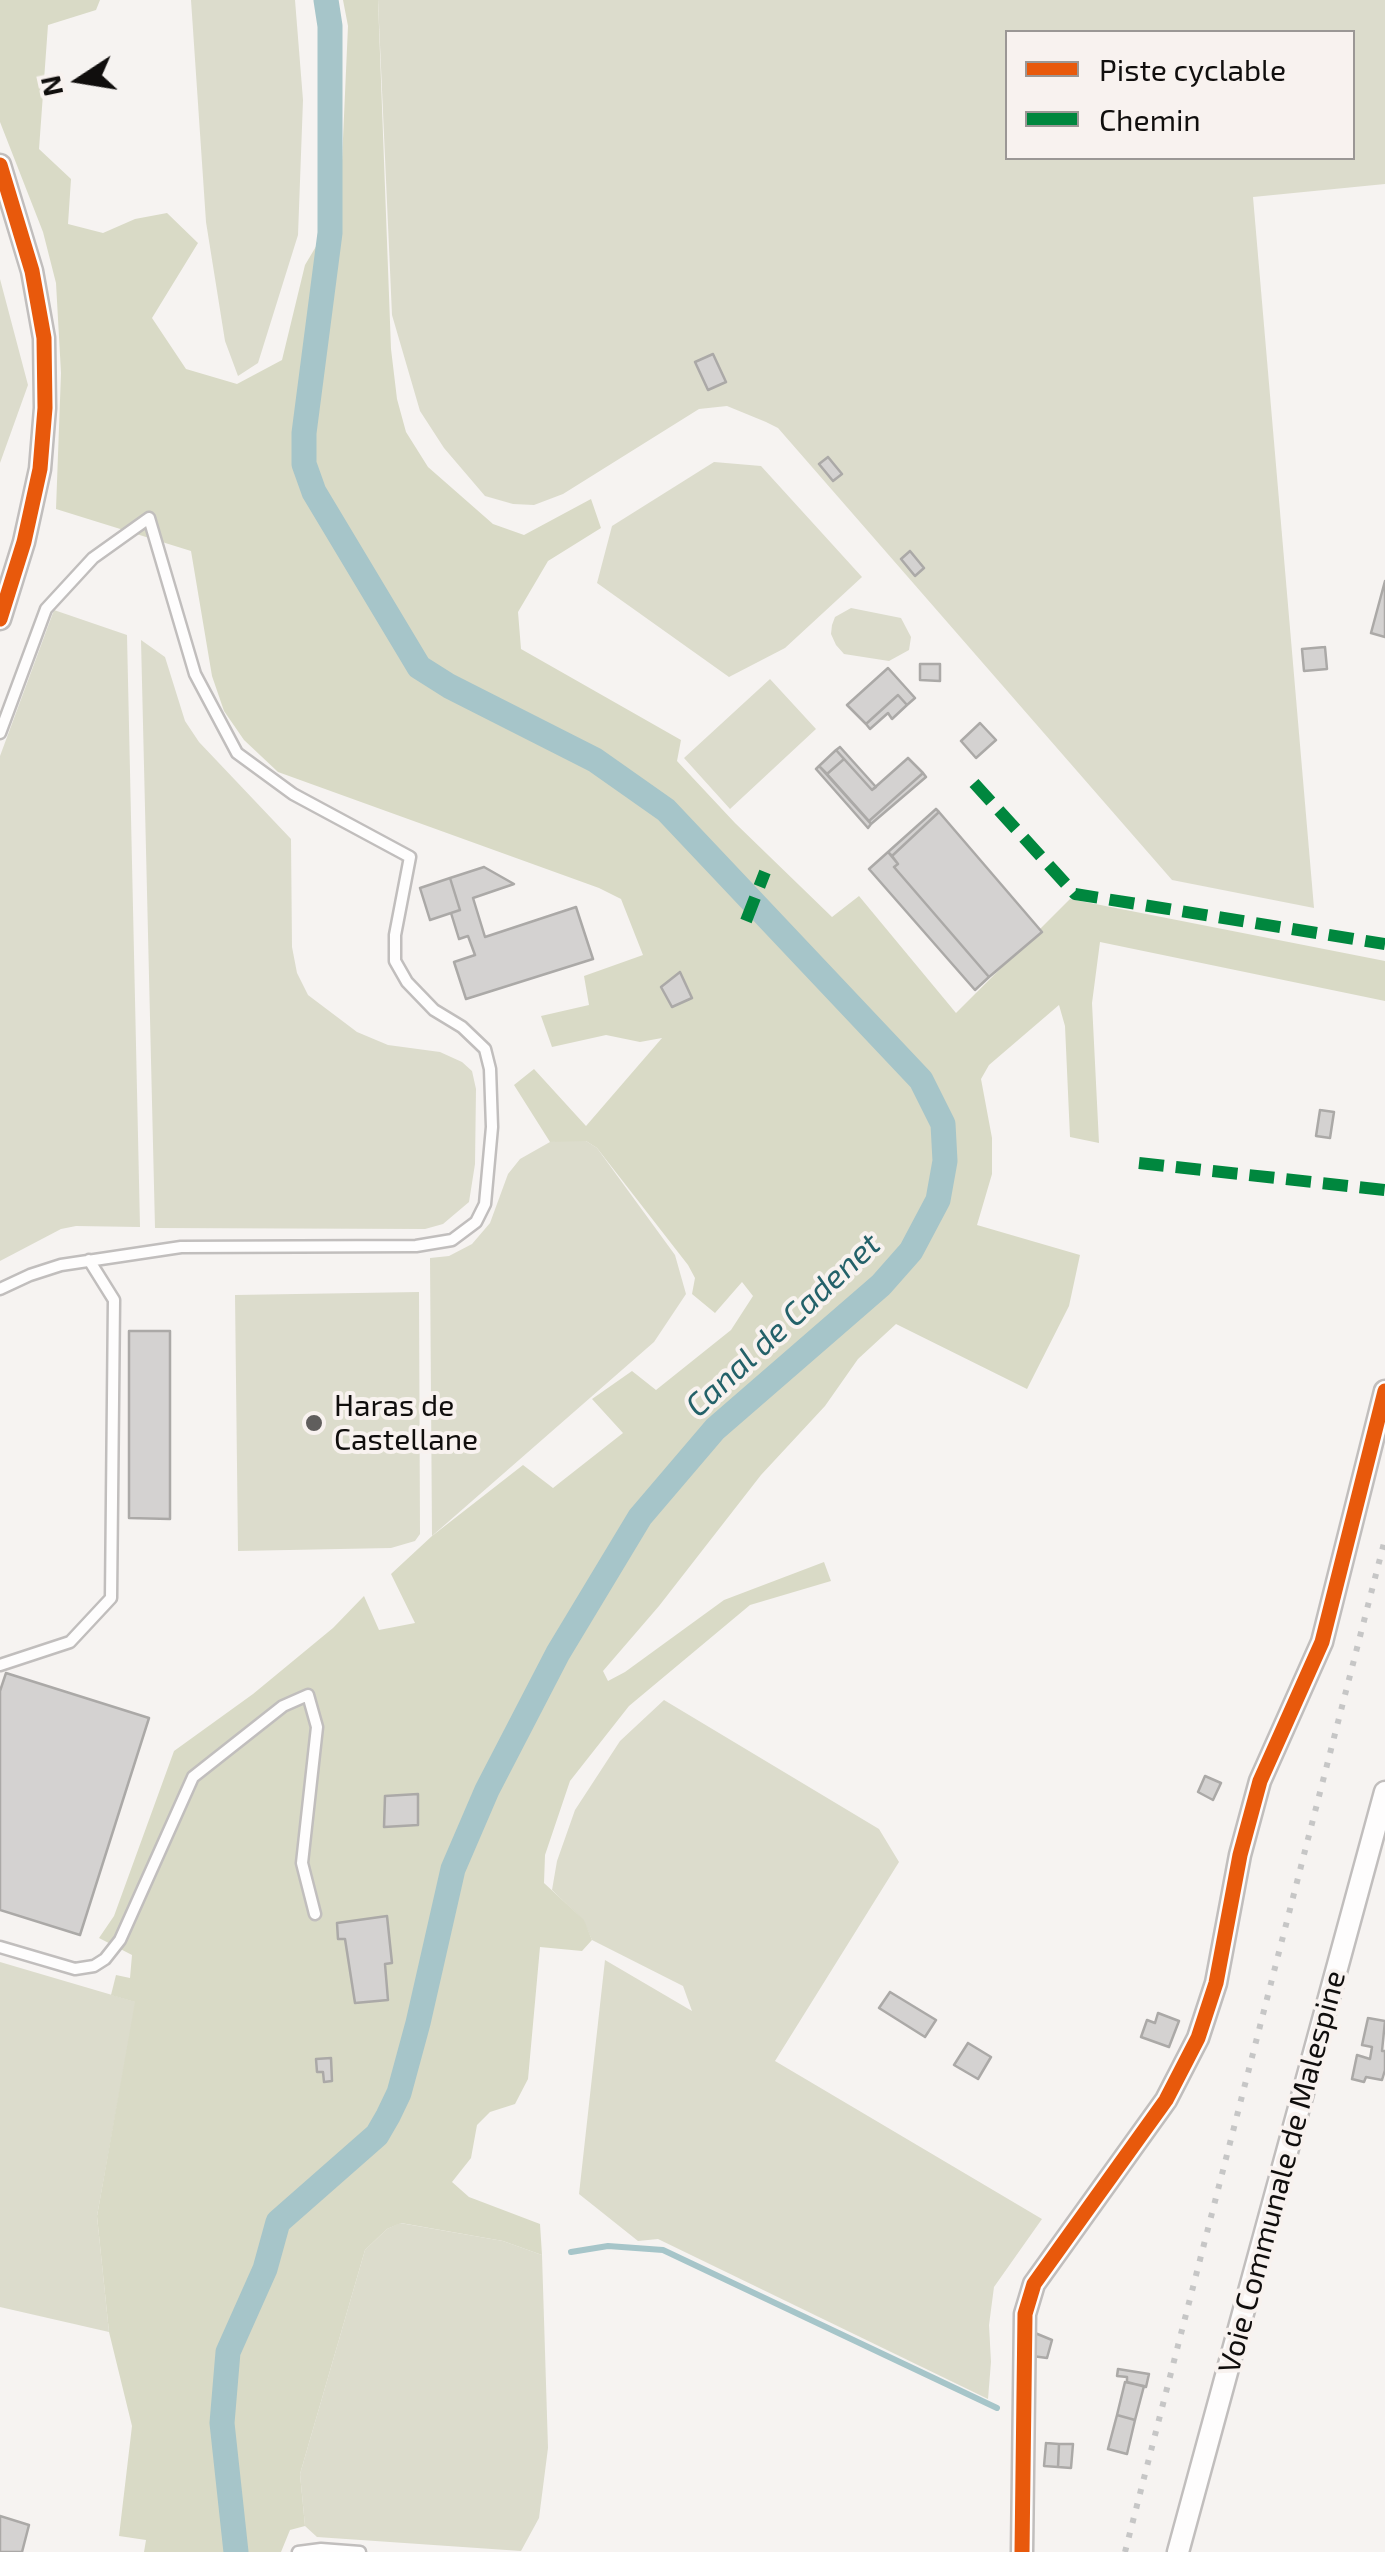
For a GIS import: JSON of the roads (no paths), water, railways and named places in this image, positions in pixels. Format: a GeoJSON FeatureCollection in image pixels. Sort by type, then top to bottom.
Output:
{"type":"FeatureCollection","features":[{"type":"Feature","properties":{"kind":"street"},"geometry":{"type":"LineString","coordinates":[[0,165],[32,272],[44,338],[45,408],[40,468],[0,619]]}},
{"type":"Feature","properties":{"kind":"street"},"geometry":{"type":"LineString","coordinates":[[1022,2552],[1024,2314],[1034,2284],[1166,2100],[1198,2038],[1216,1984],[1240,1854],[1260,1780],[1322,1642],[1385,1391]]}},
{"type":"Feature","properties":{"kind":"street","name":"Voie Communale de Malespine"},"geometry":{"type":"LineString","coordinates":[[1178,2552],[1385,1792]]}},
{"type":"Feature","properties":{"kind":"lane"},"geometry":{"type":"LineString","coordinates":[[0,733],[46,608],[94,558],[148,518],[195,674],[237,753],[293,794],[410,858],[394,936],[395,961],[407,982],[434,1010],[462,1027],[485,1050],[490,1069],[492,1145],[485,1204],[476,1222],[452,1240],[416,1246],[181,1247],[88,1260],[30,1274],[0,1289]]}},
{"type":"Feature","properties":{"kind":"lane"},"geometry":{"type":"LineString","coordinates":[[0,1666],[70,1642],[111,1598],[114,1300],[88,1260]]}},
{"type":"Feature","properties":{"kind":"lane"},"geometry":{"type":"LineString","coordinates":[[0,1947],[74,1969],[94,1966],[105,1959],[120,1940],[194,1777],[283,1706],[308,1695],[317,1727],[302,1863],[315,1914]]}},
{"type":"Feature","properties":{"kind":"lane"},"geometry":{"type":"LineString","coordinates":[[298,2552],[360,2552]]}},
{"type":"Feature","properties":{"kind":"waterway","name":"Canal de Cadenet"},"geometry":{"type":"LineString","coordinates":[[236,2552],[222,2423],[228,2352],[265,2269],[278,2222],[377,2135],[399,2093],[453,1869],[487,1790],[558,1653],[640,1517],[715,1429],[881,1285],[911,1251],[938,1200],[945,1161],[943,1124],[921,1080],[666,810],[595,760],[419,667],[314,492],[304,464],[304,433],[330,233],[330,26],[326,0]]}},
{"type":"Feature","properties":{"kind":"waterway"},"geometry":{"type":"LineString","coordinates":[[571,2252],[608,2246],[663,2250],[997,2408]]}},
{"type":"Feature","properties":{"kind":"railway"},"geometry":{"type":"LineString","coordinates":[[1125,2552],[1385,1539]]}},
{"type":"Feature","properties":{"kind":"place","name":"Haras de Castellane"},"geometry":{"type":"Point","coordinates":[314,1423]}}]}
